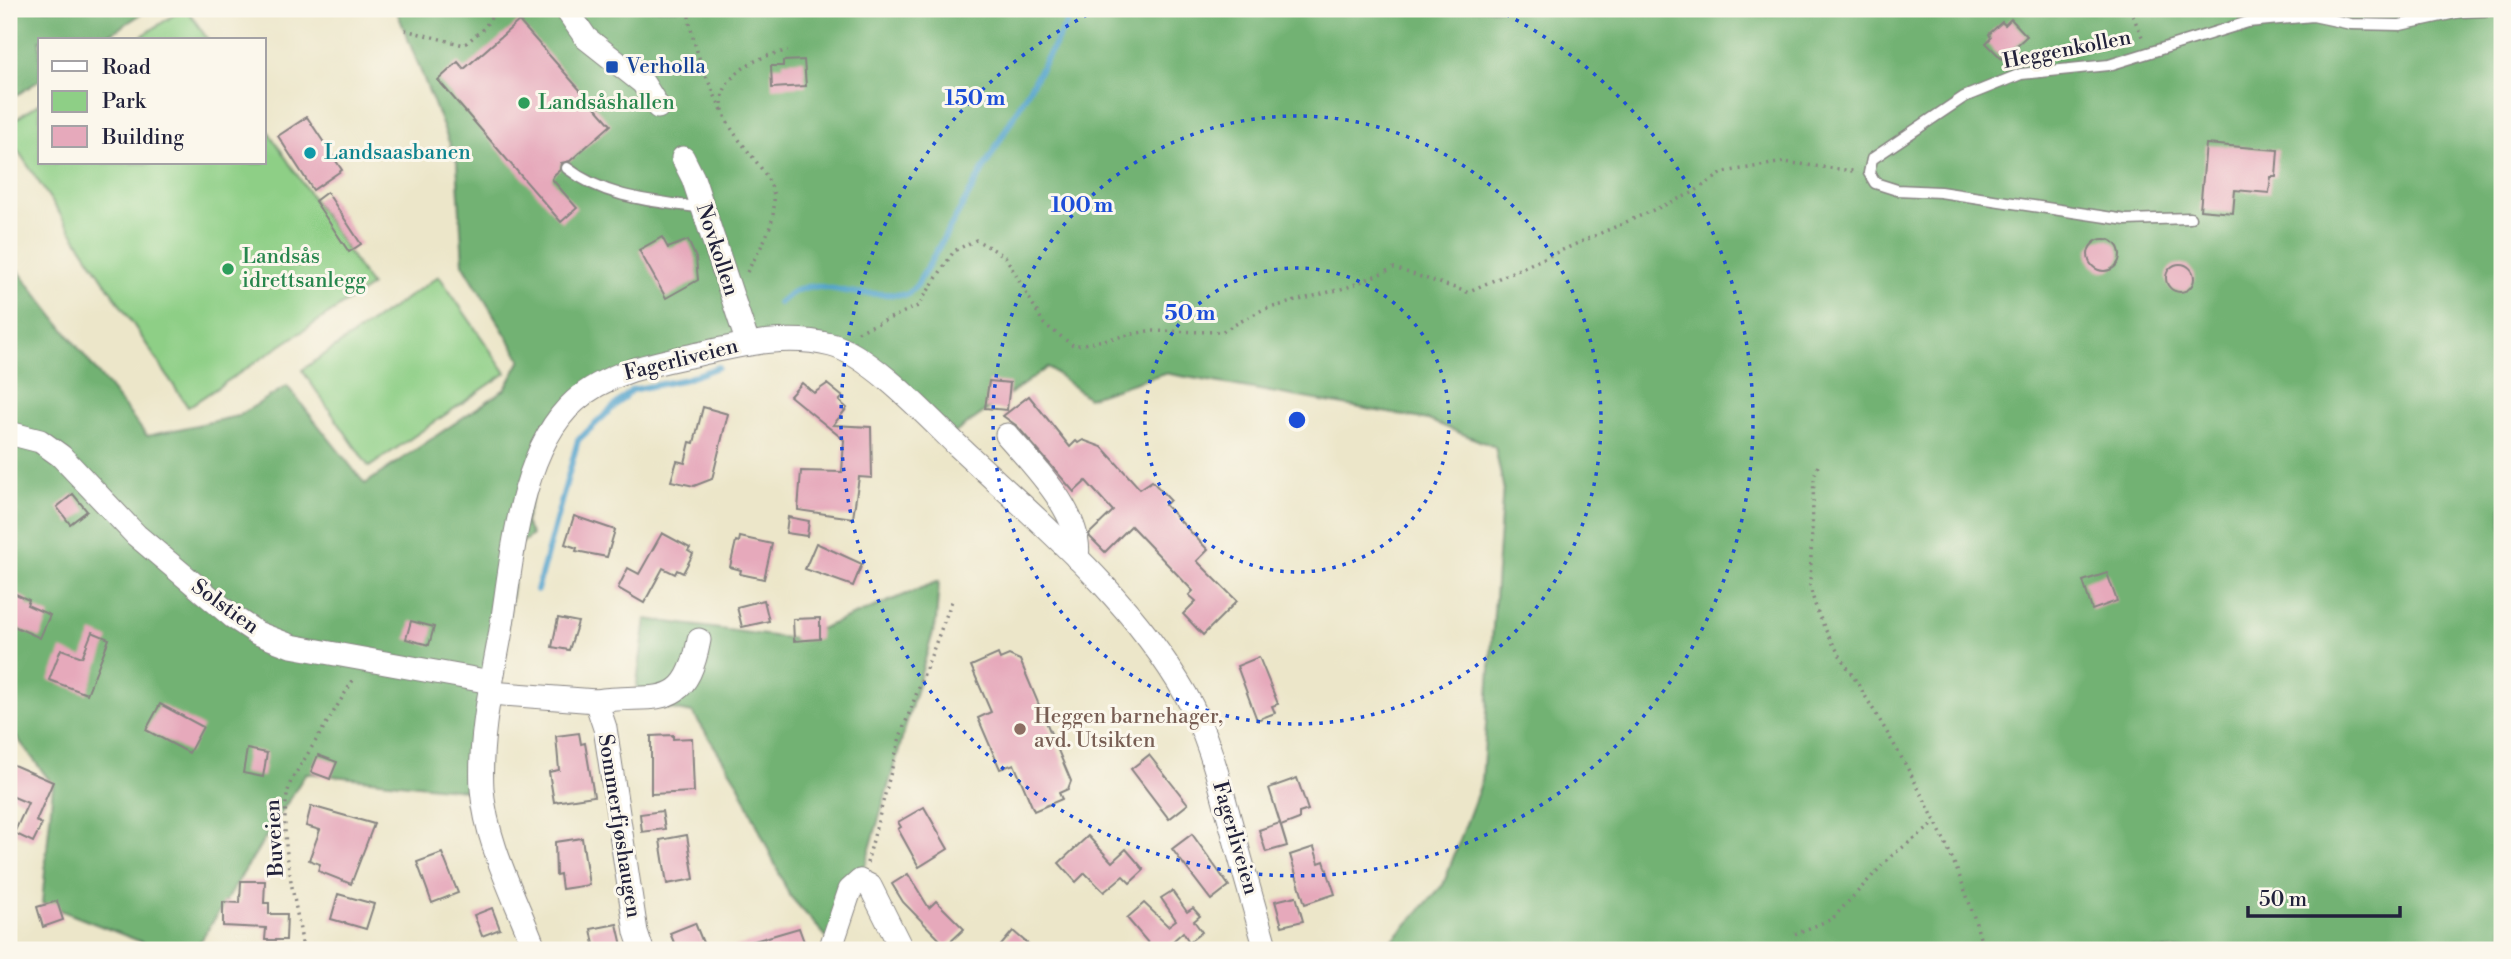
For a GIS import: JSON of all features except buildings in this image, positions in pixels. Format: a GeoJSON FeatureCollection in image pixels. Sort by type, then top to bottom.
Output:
{"type":"FeatureCollection","features":[{"type":"Feature","properties":{"kind":"street"},"geometry":{"type":"LineString","coordinates":[[566,9],[586,38],[643,83],[658,107]]}},
{"type":"Feature","properties":{"kind":"street","name":"Novkollen"},"geometry":{"type":"LineString","coordinates":[[683,158],[703,208],[747,344]]}},
{"type":"Feature","properties":{"kind":"street","name":"Fagerliveien"},"geometry":{"type":"LineString","coordinates":[[535,950],[488,822],[482,790],[482,755],[490,688],[521,514],[550,430],[574,401],[606,380],[677,359],[778,340],[834,345],[874,369],[1077,558],[1123,606],[1187,697],[1207,740],[1266,950]]}},
{"type":"Feature","properties":{"kind":"street","name":"Solstien"},"geometry":{"type":"LineString","coordinates":[[9,433],[40,442],[61,456],[136,535],[233,617],[257,633],[291,646],[490,688]]}},
{"type":"Feature","properties":{"kind":"street"},"geometry":{"type":"LineString","coordinates":[[1007,435],[1040,473],[1062,505],[1076,533],[1079,547],[1077,558]]}},
{"type":"Feature","properties":{"kind":"street"},"geometry":{"type":"LineString","coordinates":[[490,688],[596,701],[653,698],[680,689],[689,679],[699,640]]}},
{"type":"Feature","properties":{"kind":"street","name":"Sommerfjøshaugen"},"geometry":{"type":"LineString","coordinates":[[596,701],[605,728],[636,932],[642,950]]}},
{"type":"Feature","properties":{"kind":"street"},"geometry":{"type":"LineString","coordinates":[[830,950],[850,890],[860,881],[870,886],[902,950]]}},
{"type":"Feature","properties":{"kind":"lane","name":"Heggenkollen"},"geometry":{"type":"LineString","coordinates":[[1868,173],[1872,159],[1898,139],[1964,97],[2021,74],[2109,65],[2248,22],[2313,16],[2351,24],[2400,24],[2460,12],[2502,10]]}},
{"type":"Feature","properties":{"kind":"lane"},"geometry":{"type":"LineString","coordinates":[[567,168],[585,182],[620,196],[703,208]]}},
{"type":"Feature","properties":{"kind":"lane"},"geometry":{"type":"LineString","coordinates":[[1868,173],[1875,183],[1897,190],[1940,192],[2126,220],[2190,218]]}},
{"type":"Feature","properties":{"kind":"path"},"geometry":{"type":"LineString","coordinates":[[405,30],[447,43],[464,45],[484,28],[497,9]]}},
{"type":"Feature","properties":{"kind":"path"},"geometry":{"type":"LineString","coordinates":[[688,9],[691,32],[706,78],[738,140],[767,177],[774,195],[771,229],[741,281],[731,293]]}},
{"type":"Feature","properties":{"kind":"path"},"geometry":{"type":"LineString","coordinates":[[2130,9],[2149,54]]}},
{"type":"Feature","properties":{"kind":"path"},"geometry":{"type":"LineString","coordinates":[[724,114],[722,99],[725,86],[737,73],[770,54],[788,51]]}},
{"type":"Feature","properties":{"kind":"path"},"geometry":{"type":"LineString","coordinates":[[834,345],[884,319],[918,306],[954,251],[976,240],[1005,256],[1044,324],[1074,346],[1148,331],[1221,332],[1262,310],[1348,287],[1394,268],[1467,292],[1692,193],[1724,172],[1784,162],[1868,173]]}},
{"type":"Feature","properties":{"kind":"path"},"geometry":{"type":"LineString","coordinates":[[1818,466],[1814,477],[1810,585],[1813,599],[1833,645],[1924,799],[1975,918],[1983,950]]}},
{"type":"Feature","properties":{"kind":"path"},"geometry":{"type":"LineString","coordinates":[[860,881],[900,737],[953,598]]}},
{"type":"Feature","properties":{"kind":"path","name":"Buveien"},"geometry":{"type":"LineString","coordinates":[[303,950],[287,839],[285,798],[291,781],[365,661]]}},
{"type":"Feature","properties":{"kind":"path"},"geometry":{"type":"LineString","coordinates":[[1795,934],[1832,919],[1891,856],[1934,824]]}},
{"type":"Feature","properties":{"kind":"green space"},"geometry":{"type":"Polygon","coordinates":[[[9,9],[149,9],[104,38],[38,38],[38,81],[9,100],[9,9]]]}},
{"type":"Feature","properties":{"kind":"green space"},"geometry":{"type":"Polygon","coordinates":[[[187,9],[207,38],[139,38],[187,9]]]}},
{"type":"Feature","properties":{"kind":"green space"},"geometry":{"type":"Polygon","coordinates":[[[396,9],[2502,9],[2502,950],[1383,950],[1443,885],[1482,781],[1503,486],[1495,447],[1428,420],[1164,373],[1088,398],[1048,367],[949,437],[832,340],[654,363],[571,405],[546,444],[525,523],[532,535],[519,545],[482,792],[306,773],[195,950],[162,950],[42,903],[53,785],[9,727],[9,259],[147,436],[238,416],[287,386],[365,484],[505,389],[521,360],[463,264],[457,162],[396,9]]]}},
{"type":"Feature","properties":{"kind":"green space","name":"Landsås idrettsanlegg"},"geometry":{"type":"Polygon","coordinates":[[[38,104],[38,164],[266,164],[266,128],[371,286],[188,407],[9,137],[9,124],[38,104]]]}},
{"type":"Feature","properties":{"kind":"green space"},"geometry":{"type":"Polygon","coordinates":[[[439,276],[506,373],[369,467],[302,370],[439,276]]]}},
{"type":"Feature","properties":{"kind":"green space"},"geometry":{"type":"Polygon","coordinates":[[[939,581],[936,622],[861,880],[830,941],[789,895],[738,783],[693,713],[634,703],[646,619],[795,639],[939,581]]]}},
{"type":"Feature","properties":{"kind":"waterway"},"geometry":{"type":"LineString","coordinates":[[779,303],[799,289],[817,286],[857,293],[907,295],[917,285],[1075,9]]}},
{"type":"Feature","properties":{"kind":"waterway"},"geometry":{"type":"LineString","coordinates":[[537,590],[578,440],[632,390],[686,379],[718,367]]}},
{"type":"Feature","properties":{"kind":"place","name":"Verholla"},"geometry":{"type":"Point","coordinates":[612,67]}},
{"type":"Feature","properties":{"kind":"place","name":"Landsåshallen"},"geometry":{"type":"Point","coordinates":[524,103]}},
{"type":"Feature","properties":{"kind":"place","name":"Landsaasbanen"},"geometry":{"type":"Point","coordinates":[310,153]}},
{"type":"Feature","properties":{"kind":"place","name":"Landsås idrettsanlegg"},"geometry":{"type":"Point","coordinates":[228,269]}},
{"type":"Feature","properties":{"kind":"place","name":"Heggen barnehager, avd. Utsikten"},"geometry":{"type":"Point","coordinates":[1020,729]}}]}
